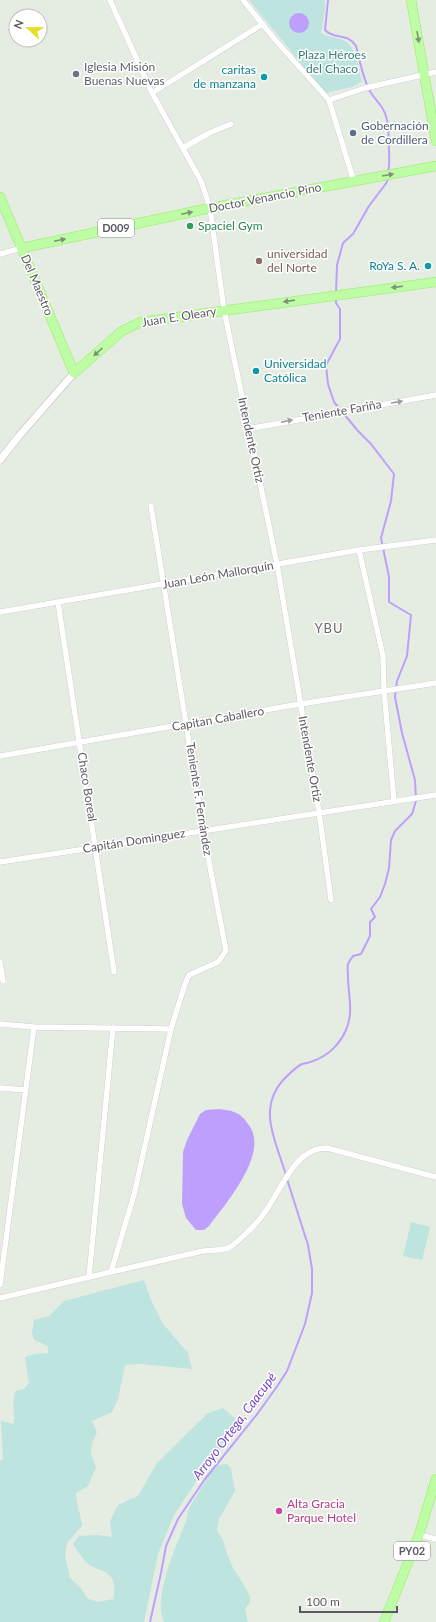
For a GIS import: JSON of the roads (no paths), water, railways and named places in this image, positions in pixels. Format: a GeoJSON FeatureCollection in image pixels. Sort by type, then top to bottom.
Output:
{"type":"FeatureCollection","features":[{"type":"Feature","properties":{"kind":"main road"},"geometry":{"type":"LineString","coordinates":[[411,0],[436,141]]}},
{"type":"Feature","properties":{"kind":"main road","name":"Doctor Venancio Pino"},"geometry":{"type":"LineString","coordinates":[[22,248],[210,208],[436,166]]}},
{"type":"Feature","properties":{"kind":"main road","name":"Del Maestro"},"geometry":{"type":"LineString","coordinates":[[0,197],[74,373]]}},
{"type":"Feature","properties":{"kind":"main road","name":"Juan E. Oleary"},"geometry":{"type":"LineString","coordinates":[[74,373],[122,331],[131,326],[155,319],[436,282]]}},
{"type":"Feature","properties":{"kind":"main road","name":"PY02"},"geometry":{"type":"LineString","coordinates":[[384,1622],[419,1535],[436,1479]]}},
{"type":"Feature","properties":{"kind":"street","name":"Intendente Ortiz"},"geometry":{"type":"LineString","coordinates":[[110,0],[152,93],[201,181],[210,208],[224,310],[277,564],[319,812],[332,900]]}},
{"type":"Feature","properties":{"kind":"street"},"geometry":{"type":"LineString","coordinates":[[243,0],[262,24],[329,100],[354,182]]}},
{"type":"Feature","properties":{"kind":"street"},"geometry":{"type":"LineString","coordinates":[[152,93],[262,24]]}},
{"type":"Feature","properties":{"kind":"street"},"geometry":{"type":"LineString","coordinates":[[329,100],[365,88],[381,86],[436,72]]}},
{"type":"Feature","properties":{"kind":"street"},"geometry":{"type":"LineString","coordinates":[[183,148],[209,133],[231,124]]}},
{"type":"Feature","properties":{"kind":"street","name":"Doctor Venancio Pino"},"geometry":{"type":"LineString","coordinates":[[0,254],[22,248]]}},
{"type":"Feature","properties":{"kind":"street","name":"Juan E. Oleary"},"geometry":{"type":"LineString","coordinates":[[1,458],[74,373]]}},
{"type":"Feature","properties":{"kind":"street","name":"Teniente Fariña"},"geometry":{"type":"LineString","coordinates":[[248,429],[344,410],[436,395]]}},
{"type":"Feature","properties":{"kind":"street","name":"Teniente F. Fernández"},"geometry":{"type":"LineString","coordinates":[[111,1272],[134,1195],[171,1029],[184,984],[189,975],[218,962],[226,951],[220,926],[203,830],[151,506]]}},
{"type":"Feature","properties":{"kind":"street","name":"Juan León Mallorquín"},"geometry":{"type":"LineString","coordinates":[[0,612],[164,585],[360,550],[378,549],[436,540]]}},
{"type":"Feature","properties":{"kind":"street"},"geometry":{"type":"LineString","coordinates":[[360,550],[383,656],[394,801]]}},
{"type":"Feature","properties":{"kind":"street","name":"Chaco Boreal"},"geometry":{"type":"LineString","coordinates":[[58,602],[114,972]]}},
{"type":"Feature","properties":{"kind":"street","name":"Capitan Caballero"},"geometry":{"type":"LineString","coordinates":[[0,756],[300,704],[436,683]]}},
{"type":"Feature","properties":{"kind":"street","name":"Capitán Dominguez"},"geometry":{"type":"LineString","coordinates":[[0,862],[436,795]]}},
{"type":"Feature","properties":{"kind":"street"},"geometry":{"type":"LineString","coordinates":[[0,962],[3,981]]}},
{"type":"Feature","properties":{"kind":"street"},"geometry":{"type":"LineString","coordinates":[[0,1024],[171,1029]]}},
{"type":"Feature","properties":{"kind":"street"},"geometry":{"type":"LineString","coordinates":[[0,1285],[34,1026]]}},
{"type":"Feature","properties":{"kind":"street"},"geometry":{"type":"LineString","coordinates":[[89,1277],[113,1028]]}},
{"type":"Feature","properties":{"kind":"street"},"geometry":{"type":"LineString","coordinates":[[0,1088],[26,1090]]}},
{"type":"Feature","properties":{"kind":"street"},"geometry":{"type":"LineString","coordinates":[[0,1298],[111,1272],[229,1247],[260,1220],[295,1164],[304,1155],[316,1148],[327,1148],[436,1177]]}},
{"type":"Feature","properties":{"kind":"street"},"geometry":{"type":"LineString","coordinates":[[419,1535],[436,1539]]}},
{"type":"Feature","properties":{"kind":"waterway","name":"Arroyo Ortega, Caacupé"},"geometry":{"type":"LineString","coordinates":[[328,0],[325,30],[332,35],[349,39],[356,46],[368,88],[381,106],[386,116],[389,160],[388,173]]}},
{"type":"Feature","properties":{"kind":"waterway","name":"Arroyo Ortega, Caacupé"},"geometry":{"type":"LineString","coordinates":[[336,293],[337,265],[343,243],[353,234],[369,206],[387,182],[388,177]]}},
{"type":"Feature","properties":{"kind":"waterway","name":"Arroyo Ortega, Caacupé"},"geometry":{"type":"LineString","coordinates":[[286,1175],[271,1125],[270,1113],[276,1089],[295,1068],[318,1059],[328,1053],[337,1045],[346,1030],[350,1017],[348,964],[353,956],[361,954],[370,936],[370,922],[375,917],[371,909],[380,897],[385,884],[389,868],[391,840],[395,831],[412,814],[416,801],[415,780],[402,733],[395,697],[397,681],[407,656],[411,615],[389,602],[389,577],[381,538],[391,501],[394,474],[371,444],[334,402],[328,384],[326,365],[340,339],[340,309],[336,303],[336,298]]}},
{"type":"Feature","properties":{"kind":"waterway","name":"Arroyo Ortega, Caacupé"},"geometry":{"type":"LineString","coordinates":[[150,1622],[166,1546],[178,1519],[205,1479],[258,1413],[278,1385],[287,1371],[305,1324],[312,1293],[312,1269],[308,1245],[287,1179]]}},
{"type":"Feature","properties":{"kind":"place","name":"Iglesia Misión Buenas Nuevas"},"geometry":{"type":"Point","coordinates":[76,74]}},
{"type":"Feature","properties":{"kind":"place","name":"caritas de manzana"},"geometry":{"type":"Point","coordinates":[264,77]}},
{"type":"Feature","properties":{"kind":"place","name":"Gobernación de Cordillera"},"geometry":{"type":"Point","coordinates":[353,133]}},
{"type":"Feature","properties":{"kind":"place","name":"Spaciel Gym"},"geometry":{"type":"Point","coordinates":[190,226]}},
{"type":"Feature","properties":{"kind":"place","name":"universidad del Norte"},"geometry":{"type":"Point","coordinates":[259,261]}},
{"type":"Feature","properties":{"kind":"place","name":"RoYa S. A."},"geometry":{"type":"Point","coordinates":[428,266]}},
{"type":"Feature","properties":{"kind":"place","name":"Universidad Católica"},"geometry":{"type":"Point","coordinates":[256,371]}},
{"type":"Feature","properties":{"kind":"place","name":"Alta Gracia Parque Hotel"},"geometry":{"type":"Point","coordinates":[279,1511]}},
{"type":"Feature","properties":{"kind":"district","name":"YBU"},"geometry":{"type":"Point","coordinates":[329,628]}},
{"type":"Feature","properties":{"kind":"park label","name":"Plaza Héroes del Chaco"},"geometry":{"type":"Point","coordinates":[332,62]}}]}
